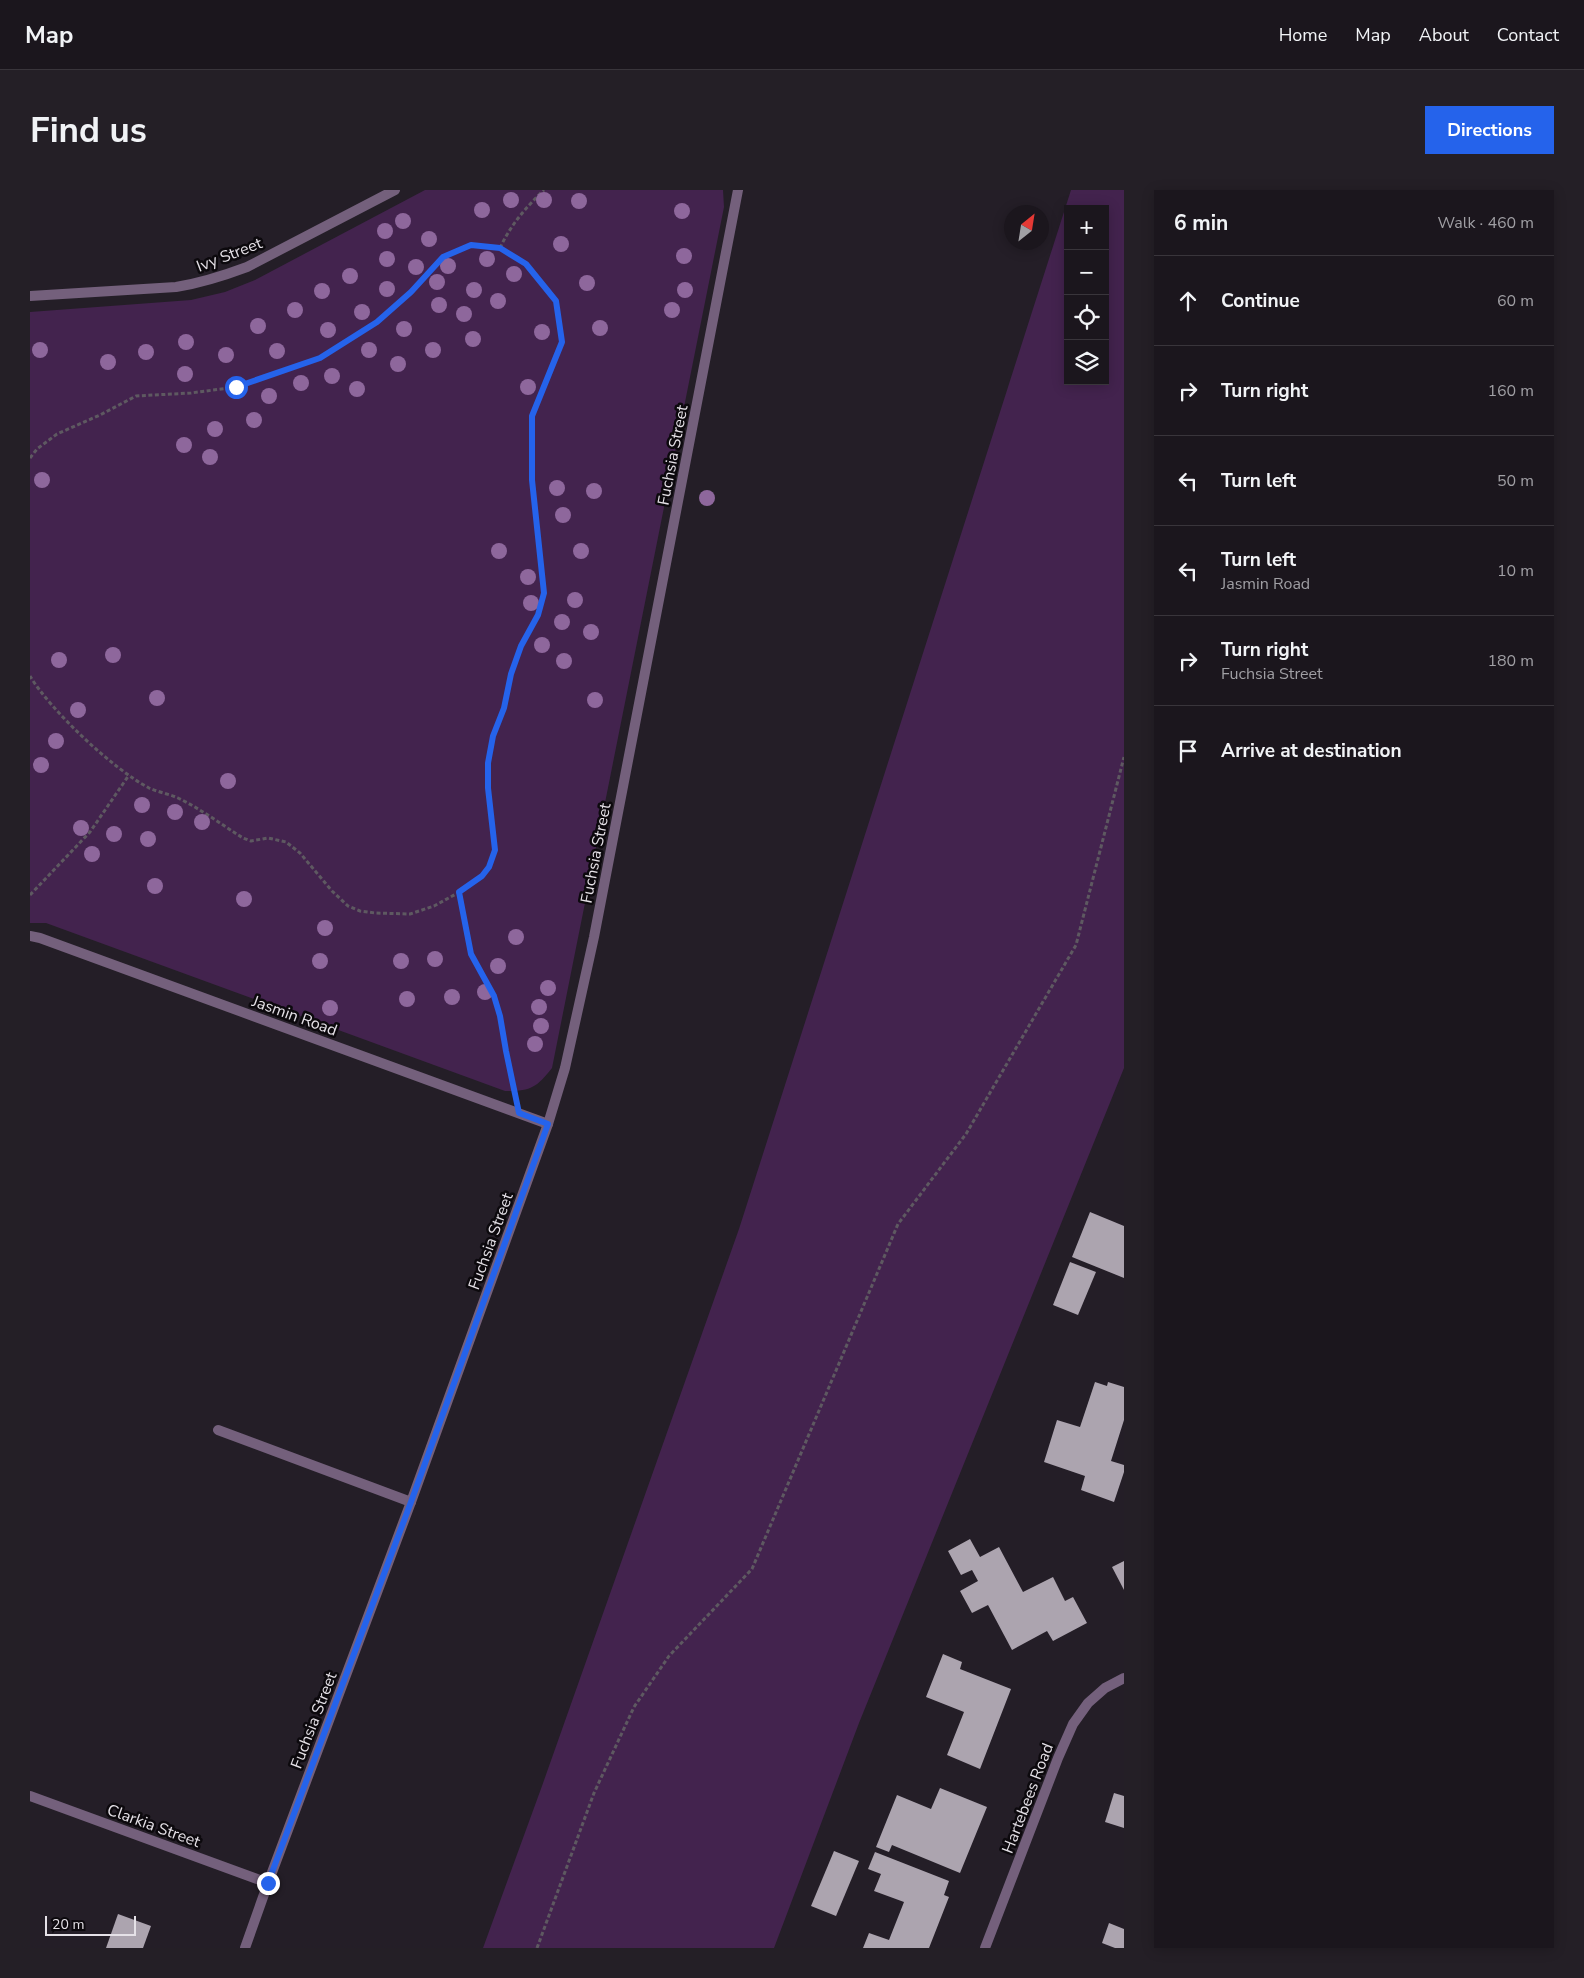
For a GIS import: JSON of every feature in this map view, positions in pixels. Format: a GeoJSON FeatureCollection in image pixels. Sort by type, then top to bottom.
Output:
{"type":"FeatureCollection","features":[{"type":"Feature","properties":{"kind":"street","name":"Ivy Street"},"geometry":{"type":"LineString","coordinates":[[30,296],[176,286],[222,277],[247,267],[395,190]]}},
{"type":"Feature","properties":{"kind":"street","name":"Fuchsia Street"},"geometry":{"type":"LineString","coordinates":[[245,1948],[411,1502],[548,1124],[565,1068],[594,937],[738,190]]}},
{"type":"Feature","properties":{"kind":"street","name":"Jasmin Road"},"geometry":{"type":"LineString","coordinates":[[30,936],[40,938],[548,1124]]}},
{"type":"Feature","properties":{"kind":"street"},"geometry":{"type":"LineString","coordinates":[[218,1430],[411,1502]]}},
{"type":"Feature","properties":{"kind":"street","name":"Hartebees Road"},"geometry":{"type":"LineString","coordinates":[[985,1948],[1058,1758],[1073,1724],[1088,1703],[1105,1688],[1124,1678]]}},
{"type":"Feature","properties":{"kind":"street","name":"Clarkia Street"},"geometry":{"type":"LineString","coordinates":[[30,1796],[268,1883]]}},
{"type":"Feature","properties":{"kind":"path"},"geometry":{"type":"LineString","coordinates":[[500,248],[506,234],[530,203],[544,190]]}},
{"type":"Feature","properties":{"kind":"path"},"geometry":{"type":"LineString","coordinates":[[30,458],[37,449],[57,434],[100,415],[136,396],[192,393],[236,387],[320,358],[377,322],[411,292],[443,257],[471,245],[500,248],[526,264],[556,301],[562,342],[532,416],[532,480],[544,593],[538,615],[521,646],[511,674],[504,708],[493,736],[488,763],[488,788],[495,850],[489,867],[482,876],[434,906],[410,914],[360,911],[348,906],[332,891],[300,853],[286,842],[268,838],[251,841],[243,838],[179,799],[150,788],[130,775],[93,746],[63,716],[30,676]]}},
{"type":"Feature","properties":{"kind":"path"},"geometry":{"type":"LineString","coordinates":[[537,1948],[594,1792],[634,1707],[669,1656],[752,1569],[898,1224],[966,1134],[1076,944],[1124,757]]}},
{"type":"Feature","properties":{"kind":"path"},"geometry":{"type":"LineString","coordinates":[[30,895],[90,832],[130,775]]}},
{"type":"Feature","properties":{"kind":"path"},"geometry":{"type":"LineString","coordinates":[[459,892],[471,954],[494,996],[500,1016],[519,1113]]}},
{"type":"Feature","properties":{"kind":"shaded area"},"geometry":{"type":"Polygon","coordinates":[[[425,190],[723,190],[724,207],[552,1068],[537,1084],[521,1090],[505,1091],[46,923],[30,923],[30,312],[191,300],[225,292],[255,280],[425,190]]]}},
{"type":"Feature","properties":{"kind":"shaded area"},"geometry":{"type":"Polygon","coordinates":[[[1071,190],[1124,190],[1124,1068],[859,1723],[774,1948],[483,1948],[739,1229],[1064,212],[1064,385],[1109,385],[1109,205],[1066,205],[1071,190]]]}},
{"type":"Feature","properties":{"kind":"building"},"geometry":{"type":"Polygon","coordinates":[[[1090,1212],[1124,1226],[1124,1278],[1072,1257],[1090,1212]]]}},
{"type":"Feature","properties":{"kind":"building"},"geometry":{"type":"Polygon","coordinates":[[[1070,1262],[1096,1272],[1078,1315],[1053,1305],[1070,1262]]]}},
{"type":"Feature","properties":{"kind":"building"},"geometry":{"type":"Polygon","coordinates":[[[1095,1382],[1107,1386],[1108,1382],[1124,1387],[1124,1420],[1111,1461],[1124,1465],[1124,1472],[1114,1502],[1081,1490],[1085,1476],[1044,1462],[1057,1420],[1080,1427],[1095,1382]]]}},
{"type":"Feature","properties":{"kind":"building"},"geometry":{"type":"Polygon","coordinates":[[[970,1539],[980,1557],[999,1547],[1023,1592],[1053,1577],[1065,1601],[1073,1597],[1087,1623],[1053,1641],[1047,1631],[1012,1650],[988,1605],[972,1613],[960,1591],[978,1581],[972,1570],[961,1575],[948,1551],[970,1539]]]}},
{"type":"Feature","properties":{"kind":"building"},"geometry":{"type":"Polygon","coordinates":[[[1124,1561],[1124,1590],[1112,1567],[1124,1561]]]}},
{"type":"Feature","properties":{"kind":"building"},"geometry":{"type":"Polygon","coordinates":[[[943,1654],[962,1662],[960,1669],[1011,1689],[980,1769],[947,1755],[964,1712],[926,1697],[943,1654]]]}},
{"type":"Feature","properties":{"kind":"building"},"geometry":{"type":"Polygon","coordinates":[[[940,1788],[987,1807],[960,1873],[892,1845],[889,1852],[876,1847],[897,1795],[931,1809],[940,1788]]]}},
{"type":"Feature","properties":{"kind":"building"},"geometry":{"type":"Polygon","coordinates":[[[1114,1793],[1124,1796],[1124,1828],[1105,1822],[1114,1793]]]}},
{"type":"Feature","properties":{"kind":"building"},"geometry":{"type":"Polygon","coordinates":[[[834,1851],[859,1861],[836,1916],[811,1906],[834,1851]]]}},
{"type":"Feature","properties":{"kind":"building"},"geometry":{"type":"Polygon","coordinates":[[[875,1852],[949,1881],[944,1895],[949,1897],[929,1948],[863,1948],[869,1933],[889,1940],[904,1902],[874,1891],[881,1874],[868,1869],[875,1852]]]}},
{"type":"Feature","properties":{"kind":"building"},"geometry":{"type":"Polygon","coordinates":[[[118,1914],[151,1926],[143,1948],[106,1948],[118,1914]]]}},
{"type":"Feature","properties":{"kind":"building"},"geometry":{"type":"Polygon","coordinates":[[[1109,1923],[1124,1929],[1124,1948],[1115,1948],[1102,1943],[1109,1923]]]}},
{"type":"Feature","properties":{"kind":"route"},"geometry":{"type":"LineString","coordinates":[[236,387],[320,358],[377,322],[411,292],[443,257],[471,245],[500,248],[526,264],[556,301],[562,342],[532,416],[532,480],[544,593],[538,615],[521,646],[511,674],[504,708],[493,736],[488,763],[488,788],[495,850],[489,867],[482,876],[459,892],[471,954],[494,996],[500,1016],[519,1113],[548,1124],[411,1502],[268,1883]]}}]}
